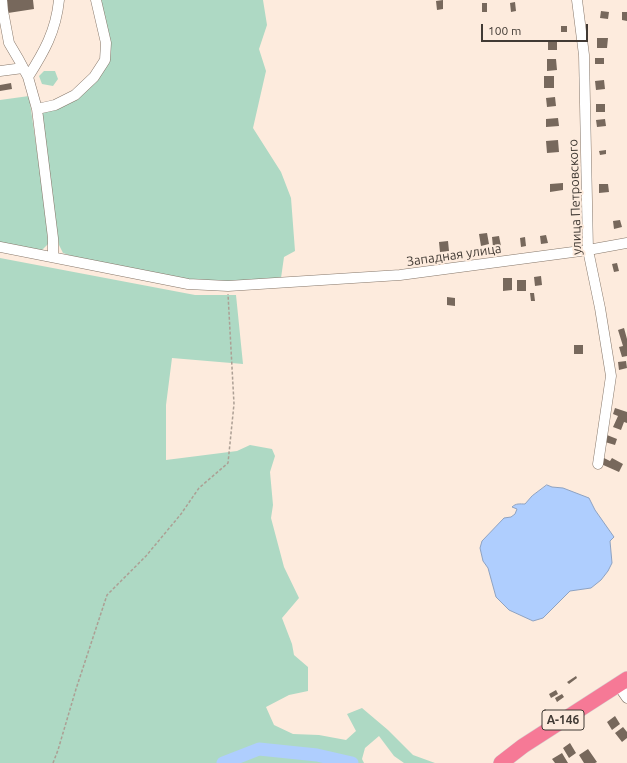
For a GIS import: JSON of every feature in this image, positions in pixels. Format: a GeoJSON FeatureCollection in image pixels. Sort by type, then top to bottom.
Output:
{"type":"FeatureCollection","features":[{"type":"Feature","properties":{"kind":"highway","name":"А-146"},"geometry":{"type":"LineString","coordinates":[[501,763],[523,746],[622,682]]}},
{"type":"Feature","properties":{"kind":"street"},"geometry":{"type":"LineString","coordinates":[[2,0],[4,43],[26,73],[37,109],[53,238],[53,257]]}},
{"type":"Feature","properties":{"kind":"street"},"geometry":{"type":"LineString","coordinates":[[26,73],[44,51],[52,34],[59,0]]}},
{"type":"Feature","properties":{"kind":"street"},"geometry":{"type":"LineString","coordinates":[[37,109],[56,105],[75,95],[94,77],[105,60],[106,43],[96,0]]}},
{"type":"Feature","properties":{"kind":"street","name":"улица Петровского"},"geometry":{"type":"LineString","coordinates":[[577,0],[584,55],[588,250],[600,308],[611,376],[598,464]]}},
{"type":"Feature","properties":{"kind":"street"},"geometry":{"type":"LineString","coordinates":[[0,71],[26,73]]}},
{"type":"Feature","properties":{"kind":"street","name":"Западная улица"},"geometry":{"type":"LineString","coordinates":[[0,247],[188,284],[228,286],[400,275],[588,250],[627,242]]}},
{"type":"Feature","properties":{"kind":"street"},"geometry":{"type":"LineString","coordinates":[[622,682],[627,698]]}},
{"type":"Feature","properties":{"kind":"path"},"geometry":{"type":"LineString","coordinates":[[53,763],[107,595],[146,556],[181,514],[199,488],[228,463],[234,404],[228,286]]}},
{"type":"Feature","properties":{"kind":"green space"},"geometry":{"type":"Polygon","coordinates":[[[101,0],[263,0],[267,25],[259,49],[266,71],[253,128],[281,172],[291,198],[295,251],[284,257],[281,278],[225,283],[183,279],[80,259],[63,253],[59,245],[40,113],[61,106],[108,61],[101,0]]]}},
{"type":"Feature","properties":{"kind":"green space"},"geometry":{"type":"Polygon","coordinates":[[[44,71],[55,71],[58,79],[53,86],[42,84],[39,76],[44,71]]]}},
{"type":"Feature","properties":{"kind":"green space"},"geometry":{"type":"Polygon","coordinates":[[[29,96],[47,221],[48,244],[42,250],[25,250],[0,245],[0,100],[29,96]]]}},
{"type":"Feature","properties":{"kind":"green space"},"geometry":{"type":"Polygon","coordinates":[[[0,258],[195,295],[236,295],[243,364],[172,358],[166,405],[166,460],[237,451],[250,445],[272,449],[275,456],[270,472],[273,505],[271,518],[284,567],[299,598],[282,618],[292,644],[294,655],[308,667],[308,691],[289,695],[266,707],[274,725],[293,734],[319,735],[346,740],[356,731],[347,714],[362,708],[388,730],[413,755],[435,763],[404,763],[394,756],[379,736],[365,748],[362,759],[364,763],[0,763],[0,258]]]}},
{"type":"Feature","properties":{"kind":"water"},"geometry":{"type":"Polygon","coordinates":[[[547,485],[563,488],[589,498],[595,510],[614,537],[610,541],[612,563],[601,580],[591,588],[570,591],[543,618],[533,621],[509,610],[496,597],[488,568],[483,561],[480,548],[482,541],[504,518],[511,517],[515,514],[517,509],[512,507],[517,504],[525,504],[532,496],[547,485]]]}},
{"type":"Feature","properties":{"kind":"building"},"geometry":{"type":"Polygon","coordinates":[[[7,0],[33,0],[34,9],[8,13],[7,0]]]}},
{"type":"Feature","properties":{"kind":"building"},"geometry":{"type":"Polygon","coordinates":[[[443,0],[443,9],[437,10],[436,1],[443,0]]]}},
{"type":"Feature","properties":{"kind":"building"},"geometry":{"type":"Polygon","coordinates":[[[515,2],[516,11],[511,12],[510,3],[515,2]]]}},
{"type":"Feature","properties":{"kind":"building"},"geometry":{"type":"Polygon","coordinates":[[[482,3],[487,3],[487,12],[482,12],[482,3]]]}},
{"type":"Feature","properties":{"kind":"building"},"geometry":{"type":"Polygon","coordinates":[[[601,11],[609,12],[608,19],[600,18],[601,11]]]}},
{"type":"Feature","properties":{"kind":"building"},"geometry":{"type":"Polygon","coordinates":[[[622,12],[627,12],[627,21],[622,20],[622,12]]]}},
{"type":"Feature","properties":{"kind":"building"},"geometry":{"type":"Polygon","coordinates":[[[561,26],[567,26],[567,32],[561,32],[561,26]]]}},
{"type":"Feature","properties":{"kind":"building"},"geometry":{"type":"Polygon","coordinates":[[[597,38],[608,38],[607,48],[597,48],[597,38]]]}},
{"type":"Feature","properties":{"kind":"building"},"geometry":{"type":"Polygon","coordinates":[[[548,40],[557,40],[557,50],[548,50],[548,40]]]}},
{"type":"Feature","properties":{"kind":"building"},"geometry":{"type":"Polygon","coordinates":[[[595,58],[604,58],[604,64],[595,64],[595,58]]]}},
{"type":"Feature","properties":{"kind":"building"},"geometry":{"type":"Polygon","coordinates":[[[547,59],[556,59],[557,70],[547,71],[547,59]]]}},
{"type":"Feature","properties":{"kind":"building"},"geometry":{"type":"Polygon","coordinates":[[[544,76],[554,76],[554,88],[544,88],[544,76]]]}},
{"type":"Feature","properties":{"kind":"building"},"geometry":{"type":"Polygon","coordinates":[[[604,80],[605,89],[596,90],[595,81],[604,80]]]}},
{"type":"Feature","properties":{"kind":"building"},"geometry":{"type":"Polygon","coordinates":[[[11,83],[12,89],[0,91],[0,85],[11,83]]]}},
{"type":"Feature","properties":{"kind":"building"},"geometry":{"type":"Polygon","coordinates":[[[555,97],[556,106],[547,107],[546,98],[555,97]]]}},
{"type":"Feature","properties":{"kind":"building"},"geometry":{"type":"Polygon","coordinates":[[[596,104],[605,104],[605,112],[596,112],[596,104]]]}},
{"type":"Feature","properties":{"kind":"building"},"geometry":{"type":"Polygon","coordinates":[[[558,118],[559,126],[546,127],[546,119],[558,118]]]}},
{"type":"Feature","properties":{"kind":"building"},"geometry":{"type":"Polygon","coordinates":[[[605,119],[606,126],[597,127],[596,120],[605,119]]]}},
{"type":"Feature","properties":{"kind":"building"},"geometry":{"type":"Polygon","coordinates":[[[558,140],[559,152],[547,153],[546,141],[558,140]]]}},
{"type":"Feature","properties":{"kind":"building"},"geometry":{"type":"Polygon","coordinates":[[[606,150],[606,154],[600,155],[599,151],[606,150]]]}},
{"type":"Feature","properties":{"kind":"building"},"geometry":{"type":"Polygon","coordinates":[[[563,183],[563,190],[550,192],[550,184],[563,183]]]}},
{"type":"Feature","properties":{"kind":"building"},"geometry":{"type":"Polygon","coordinates":[[[599,184],[608,184],[609,192],[599,193],[599,184]]]}},
{"type":"Feature","properties":{"kind":"building"},"geometry":{"type":"Polygon","coordinates":[[[620,220],[622,227],[614,229],[613,221],[620,220]]]}},
{"type":"Feature","properties":{"kind":"building"},"geometry":{"type":"Polygon","coordinates":[[[487,233],[489,244],[481,246],[479,234],[487,233]]]}},
{"type":"Feature","properties":{"kind":"building"},"geometry":{"type":"Polygon","coordinates":[[[546,235],[548,243],[541,244],[540,236],[546,235]]]}},
{"type":"Feature","properties":{"kind":"building"},"geometry":{"type":"Polygon","coordinates":[[[499,236],[501,246],[493,247],[492,237],[499,236]]]}},
{"type":"Feature","properties":{"kind":"building"},"geometry":{"type":"Polygon","coordinates":[[[525,237],[526,246],[521,247],[520,238],[525,237]]]}},
{"type":"Feature","properties":{"kind":"building"},"geometry":{"type":"Polygon","coordinates":[[[448,241],[449,251],[440,252],[439,242],[448,241]]]}},
{"type":"Feature","properties":{"kind":"building"},"geometry":{"type":"Polygon","coordinates":[[[617,263],[619,271],[614,272],[612,264],[617,263]]]}},
{"type":"Feature","properties":{"kind":"building"},"geometry":{"type":"Polygon","coordinates":[[[541,276],[542,285],[535,286],[534,277],[541,276]]]}},
{"type":"Feature","properties":{"kind":"building"},"geometry":{"type":"Polygon","coordinates":[[[503,278],[512,278],[512,290],[503,291],[503,278]]]}},
{"type":"Feature","properties":{"kind":"building"},"geometry":{"type":"Polygon","coordinates":[[[517,280],[526,280],[526,291],[517,291],[517,280]]]}},
{"type":"Feature","properties":{"kind":"building"},"geometry":{"type":"Polygon","coordinates":[[[530,293],[534,293],[535,301],[531,301],[530,293]]]}},
{"type":"Feature","properties":{"kind":"building"},"geometry":{"type":"Polygon","coordinates":[[[447,297],[455,298],[455,306],[447,305],[447,297]]]}},
{"type":"Feature","properties":{"kind":"building"},"geometry":{"type":"Polygon","coordinates":[[[624,328],[627,339],[627,356],[622,357],[619,347],[623,346],[618,330],[624,328]]]}},
{"type":"Feature","properties":{"kind":"building"},"geometry":{"type":"Polygon","coordinates":[[[574,345],[583,345],[583,354],[574,354],[574,345]]]}},
{"type":"Feature","properties":{"kind":"building"},"geometry":{"type":"Polygon","coordinates":[[[626,361],[627,368],[619,370],[618,362],[626,361]]]}},
{"type":"Feature","properties":{"kind":"building"},"geometry":{"type":"Polygon","coordinates":[[[615,408],[627,412],[627,423],[624,422],[621,430],[613,427],[618,416],[613,414],[615,408]]]}},
{"type":"Feature","properties":{"kind":"building"},"geometry":{"type":"Polygon","coordinates":[[[607,435],[617,439],[615,445],[605,442],[607,435]]]}},
{"type":"Feature","properties":{"kind":"building"},"geometry":{"type":"Polygon","coordinates":[[[604,458],[610,461],[612,458],[623,464],[619,472],[601,464],[604,458]]]}},
{"type":"Feature","properties":{"kind":"building"},"geometry":{"type":"Polygon","coordinates":[[[576,676],[577,678],[569,684],[567,682],[576,676]]]}},
{"type":"Feature","properties":{"kind":"building"},"geometry":{"type":"Polygon","coordinates":[[[556,690],[558,694],[551,698],[549,694],[556,690]]]}},
{"type":"Feature","properties":{"kind":"building"},"geometry":{"type":"Polygon","coordinates":[[[562,694],[564,697],[557,702],[555,698],[562,694]]]}},
{"type":"Feature","properties":{"kind":"building"},"geometry":{"type":"Polygon","coordinates":[[[615,716],[620,724],[612,730],[607,722],[615,716]]]}},
{"type":"Feature","properties":{"kind":"building"},"geometry":{"type":"Polygon","coordinates":[[[623,727],[627,732],[627,738],[622,742],[615,733],[623,727]]]}},
{"type":"Feature","properties":{"kind":"building"},"geometry":{"type":"Polygon","coordinates":[[[570,743],[576,753],[569,758],[563,748],[570,743]]]}},
{"type":"Feature","properties":{"kind":"building"},"geometry":{"type":"Polygon","coordinates":[[[588,749],[597,762],[584,763],[579,755],[588,749]]]}},
{"type":"Feature","properties":{"kind":"building"},"geometry":{"type":"Polygon","coordinates":[[[562,753],[568,763],[555,763],[552,759],[562,753]]]}},
{"type":"Feature","properties":{"kind":"waterway"},"geometry":{"type":"LineString","coordinates":[[223,763],[259,749],[317,755],[352,763]]}}]}
